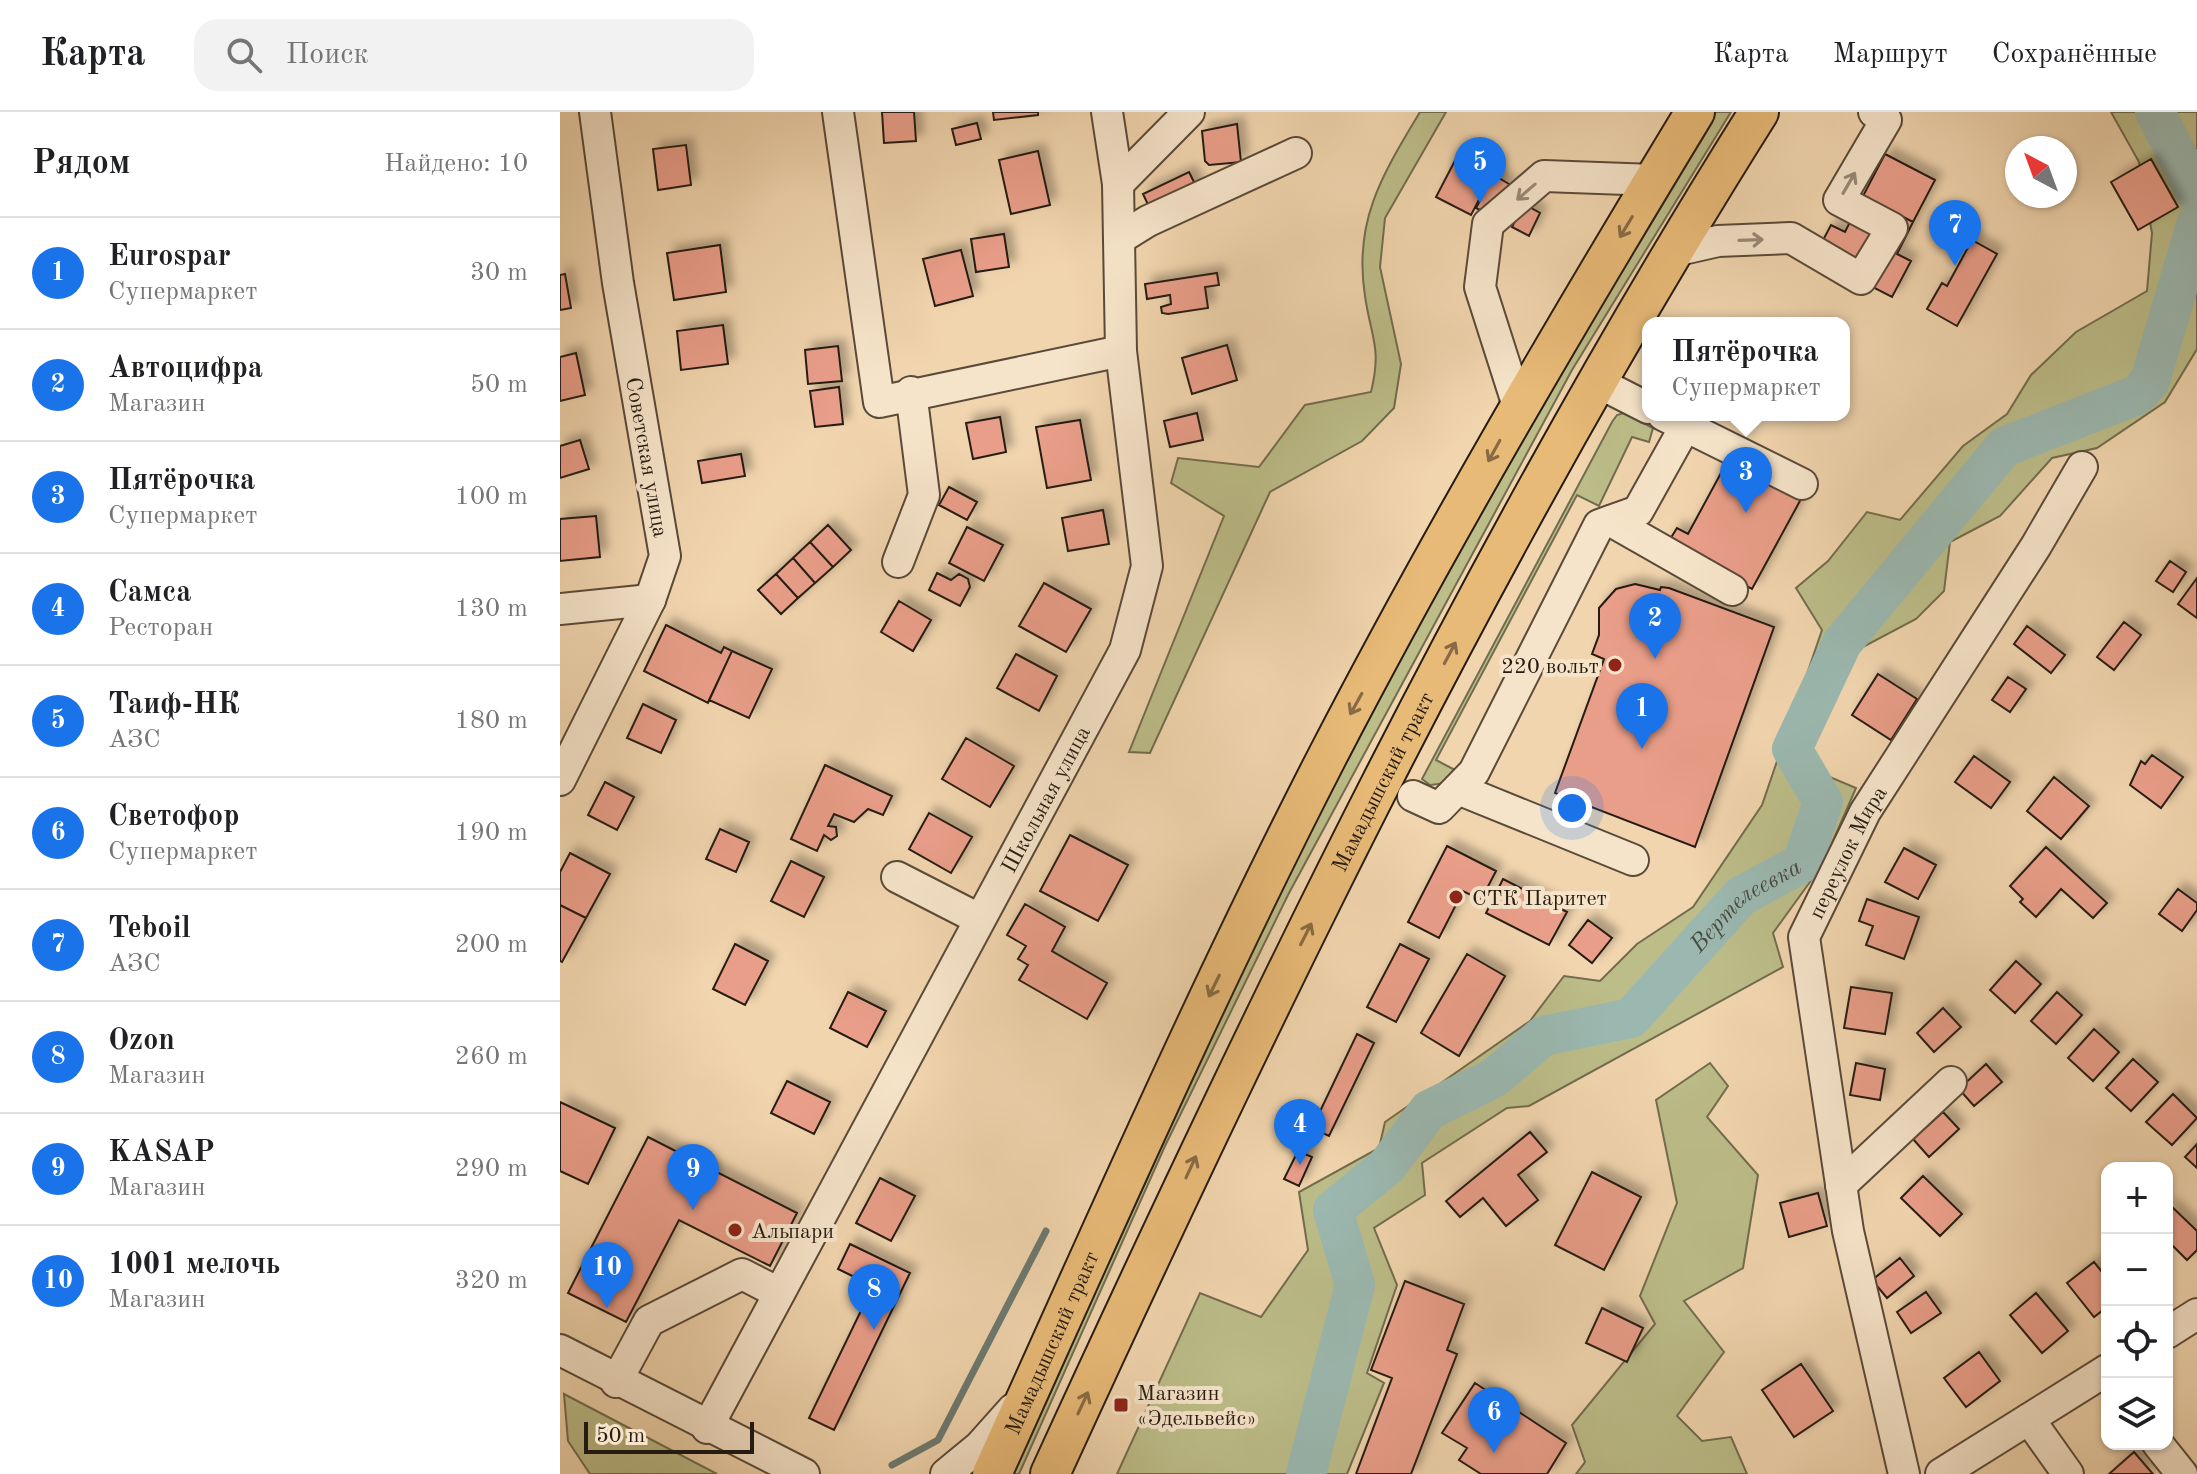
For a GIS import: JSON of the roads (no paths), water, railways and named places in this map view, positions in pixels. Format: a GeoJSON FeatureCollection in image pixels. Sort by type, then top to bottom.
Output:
{"type":"FeatureCollection","features":[{"type":"Feature","properties":{"kind":"main road","name":"Мамадышский тракт"},"geometry":{"type":"LineString","coordinates":[[992,1474],[1196,1021],[1329,753],[1518,406],[1695,112]]}},
{"type":"Feature","properties":{"kind":"main road","name":"Мамадышский тракт"},"geometry":{"type":"LineString","coordinates":[[1050,1474],[1205,1136],[1404,738],[1597,382],[1759,112]]}},
{"type":"Feature","properties":{"kind":"street","name":"Советская улица"},"geometry":{"type":"LineString","coordinates":[[560,780],[650,600],[665,556],[618,283],[595,112]]}},
{"type":"Feature","properties":{"kind":"street"},"geometry":{"type":"LineString","coordinates":[[838,112],[879,402],[911,392],[1121,351]]}},
{"type":"Feature","properties":{"kind":"street","name":"Школьная улица"},"geometry":{"type":"LineString","coordinates":[[707,1428],[777,1292],[1125,650],[1147,566],[1121,351],[1118,184],[1107,112]]}},
{"type":"Feature","properties":{"kind":"street"},"geometry":{"type":"LineString","coordinates":[[1118,184],[1189,112]]}},
{"type":"Feature","properties":{"kind":"street"},"geometry":{"type":"LineString","coordinates":[[1674,251],[1718,241],[1791,238],[1861,279],[1892,228],[1839,200],[1886,120],[1874,112]]}},
{"type":"Feature","properties":{"kind":"street"},"geometry":{"type":"LineString","coordinates":[[1119,239],[1148,221],[1296,153]]}},
{"type":"Feature","properties":{"kind":"street"},"geometry":{"type":"LineString","coordinates":[[1518,406],[1480,287],[1488,224],[1544,176],[1654,180]]}},
{"type":"Feature","properties":{"kind":"street"},"geometry":{"type":"LineString","coordinates":[[1597,382],[1642,405]]}},
{"type":"Feature","properties":{"kind":"street"},"geometry":{"type":"LineString","coordinates":[[898,562],[924,495],[911,392]]}},
{"type":"Feature","properties":{"kind":"street"},"geometry":{"type":"LineString","coordinates":[[1413,796],[1439,808],[1474,772],[1599,525],[1638,511],[1675,421]]}},
{"type":"Feature","properties":{"kind":"street"},"geometry":{"type":"LineString","coordinates":[[1677,421],[1802,484]]}},
{"type":"Feature","properties":{"kind":"street","name":"переулок Мира"},"geometry":{"type":"LineString","coordinates":[[1904,1474],[1848,1231],[1804,937],[1865,812],[1956,674],[2082,467]]}},
{"type":"Feature","properties":{"kind":"street"},"geometry":{"type":"LineString","coordinates":[[1611,521],[1732,590]]}},
{"type":"Feature","properties":{"kind":"street"},"geometry":{"type":"LineString","coordinates":[[560,609],[650,600]]}},
{"type":"Feature","properties":{"kind":"street"},"geometry":{"type":"LineString","coordinates":[[1404,738],[1413,796]]}},
{"type":"Feature","properties":{"kind":"street"},"geometry":{"type":"LineString","coordinates":[[1458,789],[1633,860]]}},
{"type":"Feature","properties":{"kind":"street"},"geometry":{"type":"LineString","coordinates":[[1360,826],[1413,796]]}},
{"type":"Feature","properties":{"kind":"street"},"geometry":{"type":"LineString","coordinates":[[897,877],[979,919]]}},
{"type":"Feature","properties":{"kind":"street"},"geometry":{"type":"LineString","coordinates":[[1841,1185],[1951,1082]]}},
{"type":"Feature","properties":{"kind":"street"},"geometry":{"type":"LineString","coordinates":[[616,1382],[649,1321],[742,1274],[777,1292]]}},
{"type":"Feature","properties":{"kind":"street"},"geometry":{"type":"LineString","coordinates":[[2173,1329],[2197,1314]]}},
{"type":"Feature","properties":{"kind":"street"},"geometry":{"type":"LineString","coordinates":[[560,1350],[616,1382],[804,1474]]}},
{"type":"Feature","properties":{"kind":"street"},"geometry":{"type":"LineString","coordinates":[[1941,1474],[2101,1374]]}},
{"type":"Feature","properties":{"kind":"street"},"geometry":{"type":"LineString","coordinates":[[946,1474],[980,1446],[1031,1389]]}},
{"type":"Feature","properties":{"kind":"street"},"geometry":{"type":"LineString","coordinates":[[2029,1419],[2068,1474]]}},
{"type":"Feature","properties":{"kind":"street"},"geometry":{"type":"LineString","coordinates":[[2163,1450],[2182,1474]]}},
{"type":"Feature","properties":{"kind":"waterway","name":"Вертелеевка"},"geometry":{"type":"LineString","coordinates":[[2155,112],[2197,194]]}},
{"type":"Feature","properties":{"kind":"waterway","name":"Вертелеевка"},"geometry":{"type":"LineString","coordinates":[[1306,1474],[1355,1285],[1333,1210],[1387,1166],[1429,1110],[1494,1078],[1543,1036],[1631,1018],[1741,896],[1802,863],[1823,802],[1792,749],[1842,643],[2004,447],[2137,395],[2150,381],[2197,222]]}},
{"type":"Feature","properties":{"kind":"waterway"},"geometry":{"type":"LineString","coordinates":[[892,1465],[938,1440],[1046,1231]]}},
{"type":"Feature","properties":{"kind":"place","name":"Таиф-НК"},"geometry":{"type":"Point","coordinates":[1480,203]}},
{"type":"Feature","properties":{"kind":"place","name":"Teboil"},"geometry":{"type":"Point","coordinates":[1955,266]}},
{"type":"Feature","properties":{"kind":"place","name":"Пятёрочка"},"geometry":{"type":"Point","coordinates":[1746,513]}},
{"type":"Feature","properties":{"kind":"place","name":"Автоцифра"},"geometry":{"type":"Point","coordinates":[1655,659]}},
{"type":"Feature","properties":{"kind":"place","name":"220 вольт"},"geometry":{"type":"Point","coordinates":[1615,665]}},
{"type":"Feature","properties":{"kind":"place","name":"Eurospar"},"geometry":{"type":"Point","coordinates":[1642,749]}},
{"type":"Feature","properties":{"kind":"place","name":"СТК Паритет"},"geometry":{"type":"Point","coordinates":[1456,897]}},
{"type":"Feature","properties":{"kind":"place","name":"Самса"},"geometry":{"type":"Point","coordinates":[1300,1165]}},
{"type":"Feature","properties":{"kind":"place","name":"KASAP"},"geometry":{"type":"Point","coordinates":[693,1210]}},
{"type":"Feature","properties":{"kind":"place","name":"Альпари"},"geometry":{"type":"Point","coordinates":[735,1230]}},
{"type":"Feature","properties":{"kind":"place","name":"1001 мелочь"},"geometry":{"type":"Point","coordinates":[607,1308]}},
{"type":"Feature","properties":{"kind":"place","name":"Ozon"},"geometry":{"type":"Point","coordinates":[874,1330]}},
{"type":"Feature","properties":{"kind":"place","name":"Магазин «Эдельвейс»"},"geometry":{"type":"Point","coordinates":[1121,1405]}},
{"type":"Feature","properties":{"kind":"place","name":"Светофор"},"geometry":{"type":"Point","coordinates":[1494,1453]}}]}
